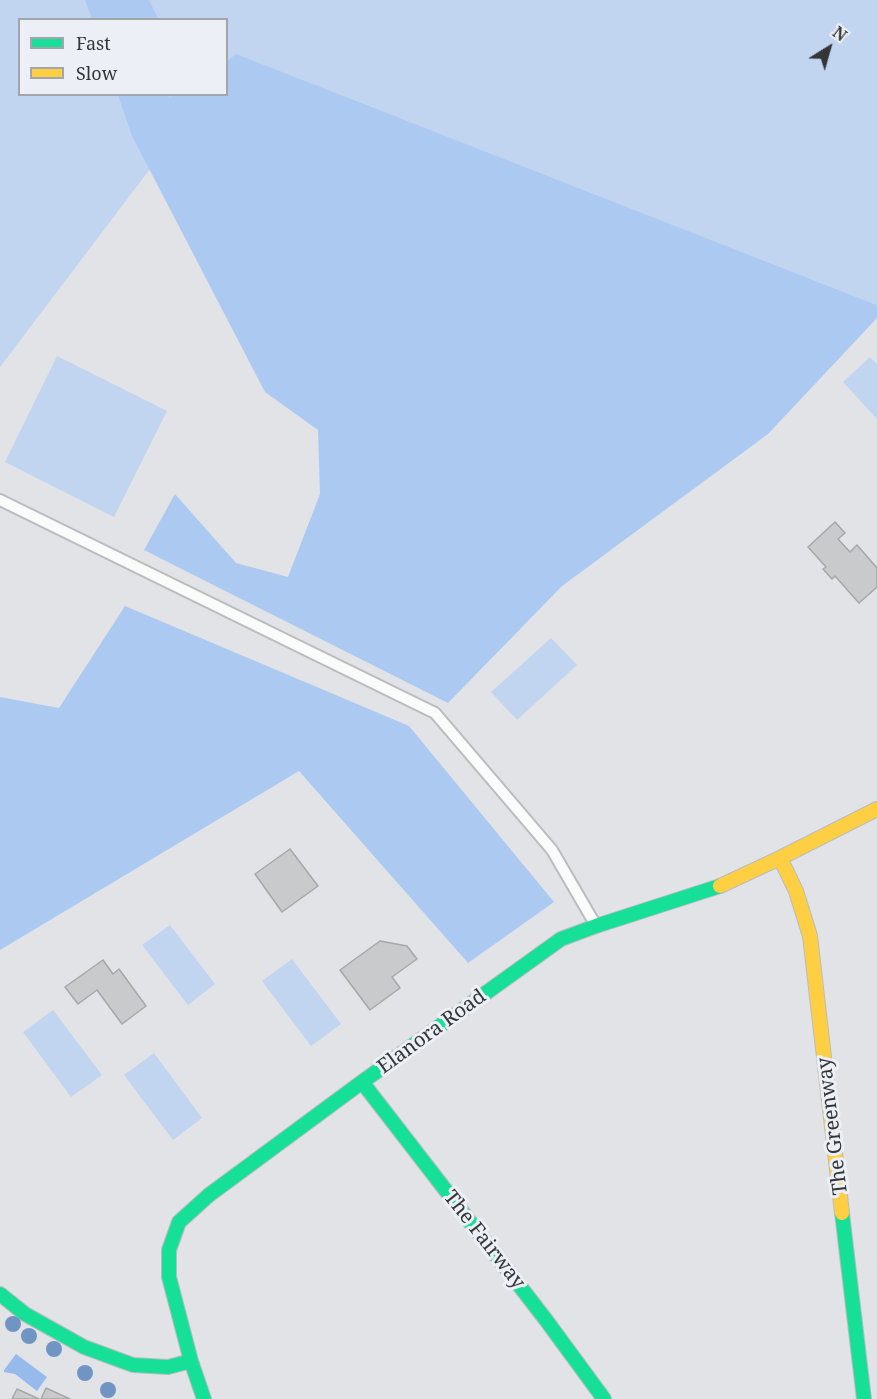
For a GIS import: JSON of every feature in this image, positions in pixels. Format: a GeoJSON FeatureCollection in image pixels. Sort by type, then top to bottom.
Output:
{"type":"FeatureCollection","features":[{"type":"Feature","properties":{"kind":"street","name":"Elanora Road"},"geometry":{"type":"LineString","coordinates":[[204,1399],[191,1361],[169,1277],[169,1250],[179,1222],[209,1195],[561,939],[718,887],[877,809]]}},
{"type":"Feature","properties":{"kind":"street","name":"The Greenway"},"geometry":{"type":"LineString","coordinates":[[780,858],[796,891],[810,936],[864,1399]]}},
{"type":"Feature","properties":{"kind":"street","name":"The Fairway"},"geometry":{"type":"LineString","coordinates":[[362,1082],[546,1320],[604,1399]]}},
{"type":"Feature","properties":{"kind":"street"},"geometry":{"type":"LineString","coordinates":[[0,1294],[25,1314],[84,1347],[132,1365],[168,1367],[191,1361]]}},
{"type":"Feature","properties":{"kind":"lane"},"geometry":{"type":"LineString","coordinates":[[0,500],[435,713],[552,850],[596,926]]}},
{"type":"Feature","properties":{"kind":"shaded area"},"geometry":{"type":"Polygon","coordinates":[[[0,0],[877,0],[877,305],[236,55],[228,66],[228,18],[18,18],[18,96],[205,96],[0,367],[0,0]]]}},
{"type":"Feature","properties":{"kind":"shaded area"},"geometry":{"type":"Polygon","coordinates":[[[85,0],[149,0],[158,18],[92,18],[85,0]]]}},
{"type":"Feature","properties":{"kind":"shaded area"},"geometry":{"type":"Polygon","coordinates":[[[236,54],[877,305],[877,318],[768,434],[562,586],[448,703],[144,550],[175,494],[236,563],[288,577],[320,494],[318,430],[265,392],[132,136],[118,96],[228,96],[228,60],[236,54]]]}},
{"type":"Feature","properties":{"kind":"shaded area"},"geometry":{"type":"Polygon","coordinates":[[[57,356],[167,411],[114,517],[5,462],[57,356]]]}},
{"type":"Feature","properties":{"kind":"shaded area"},"geometry":{"type":"Polygon","coordinates":[[[870,357],[877,364],[877,419],[843,382],[870,357]]]}},
{"type":"Feature","properties":{"kind":"shaded area"},"geometry":{"type":"Polygon","coordinates":[[[125,606],[409,726],[554,902],[468,963],[299,771],[0,950],[0,697],[59,708],[125,606]]]}},
{"type":"Feature","properties":{"kind":"shaded area"},"geometry":{"type":"Polygon","coordinates":[[[551,638],[577,665],[517,720],[491,692],[551,638]]]}},
{"type":"Feature","properties":{"kind":"shaded area"},"geometry":{"type":"Polygon","coordinates":[[[170,925],[215,984],[188,1005],[142,945],[170,925]]]}},
{"type":"Feature","properties":{"kind":"shaded area"},"geometry":{"type":"Polygon","coordinates":[[[292,959],[341,1024],[311,1046],[262,981],[292,959]]]}},
{"type":"Feature","properties":{"kind":"shaded area"},"geometry":{"type":"Polygon","coordinates":[[[53,1010],[102,1075],[71,1097],[23,1032],[53,1010]]]}},
{"type":"Feature","properties":{"kind":"shaded area"},"geometry":{"type":"Polygon","coordinates":[[[154,1053],[202,1118],[173,1140],[124,1075],[154,1053]]]}},
{"type":"Feature","properties":{"kind":"shaded area"},"geometry":{"type":"Polygon","coordinates":[[[16,1354],[47,1377],[37,1391],[15,1374],[4,1372],[16,1354]]]}},
{"type":"Feature","properties":{"kind":"building"},"geometry":{"type":"Polygon","coordinates":[[[835,522],[845,533],[838,539],[850,552],[857,545],[877,568],[877,587],[859,603],[835,576],[832,579],[823,569],[826,567],[808,547],[835,522]]]}},
{"type":"Feature","properties":{"kind":"building"},"geometry":{"type":"Polygon","coordinates":[[[290,849],[318,886],[282,912],[255,874],[290,849]]]}},
{"type":"Feature","properties":{"kind":"building"},"geometry":{"type":"Polygon","coordinates":[[[380,941],[407,946],[417,959],[392,977],[400,988],[370,1010],[340,970],[380,941]]]}},
{"type":"Feature","properties":{"kind":"building"},"geometry":{"type":"Polygon","coordinates":[[[103,960],[113,974],[119,969],[146,1006],[122,1024],[97,990],[78,1004],[65,987],[103,960]]]}},
{"type":"Feature","properties":{"kind":"building"},"geometry":{"type":"Polygon","coordinates":[[[46,1388],[70,1399],[41,1399],[46,1388]]]}},
{"type":"Feature","properties":{"kind":"building"},"geometry":{"type":"Polygon","coordinates":[[[17,1389],[39,1399],[12,1399],[17,1389]]]}},
{"type":"Feature","properties":{"kind":"traffic: fast"},"geometry":{"type":"LineString","coordinates":[[204,1399],[191,1361],[169,1277],[169,1250],[179,1222],[209,1195],[561,939],[720,886]]}},
{"type":"Feature","properties":{"kind":"traffic: fast"},"geometry":{"type":"LineString","coordinates":[[362,1082],[546,1320],[604,1399]]}},
{"type":"Feature","properties":{"kind":"traffic: fast"},"geometry":{"type":"LineString","coordinates":[[842,1213],[864,1399]]}},
{"type":"Feature","properties":{"kind":"traffic: fast"},"geometry":{"type":"LineString","coordinates":[[0,1294],[25,1314],[84,1347],[133,1365],[168,1367],[191,1361]]}},
{"type":"Feature","properties":{"kind":"traffic: slow"},"geometry":{"type":"LineString","coordinates":[[720,886],[877,809]]}},
{"type":"Feature","properties":{"kind":"traffic: slow"},"geometry":{"type":"LineString","coordinates":[[780,858],[796,891],[810,936],[842,1213]]}}]}
